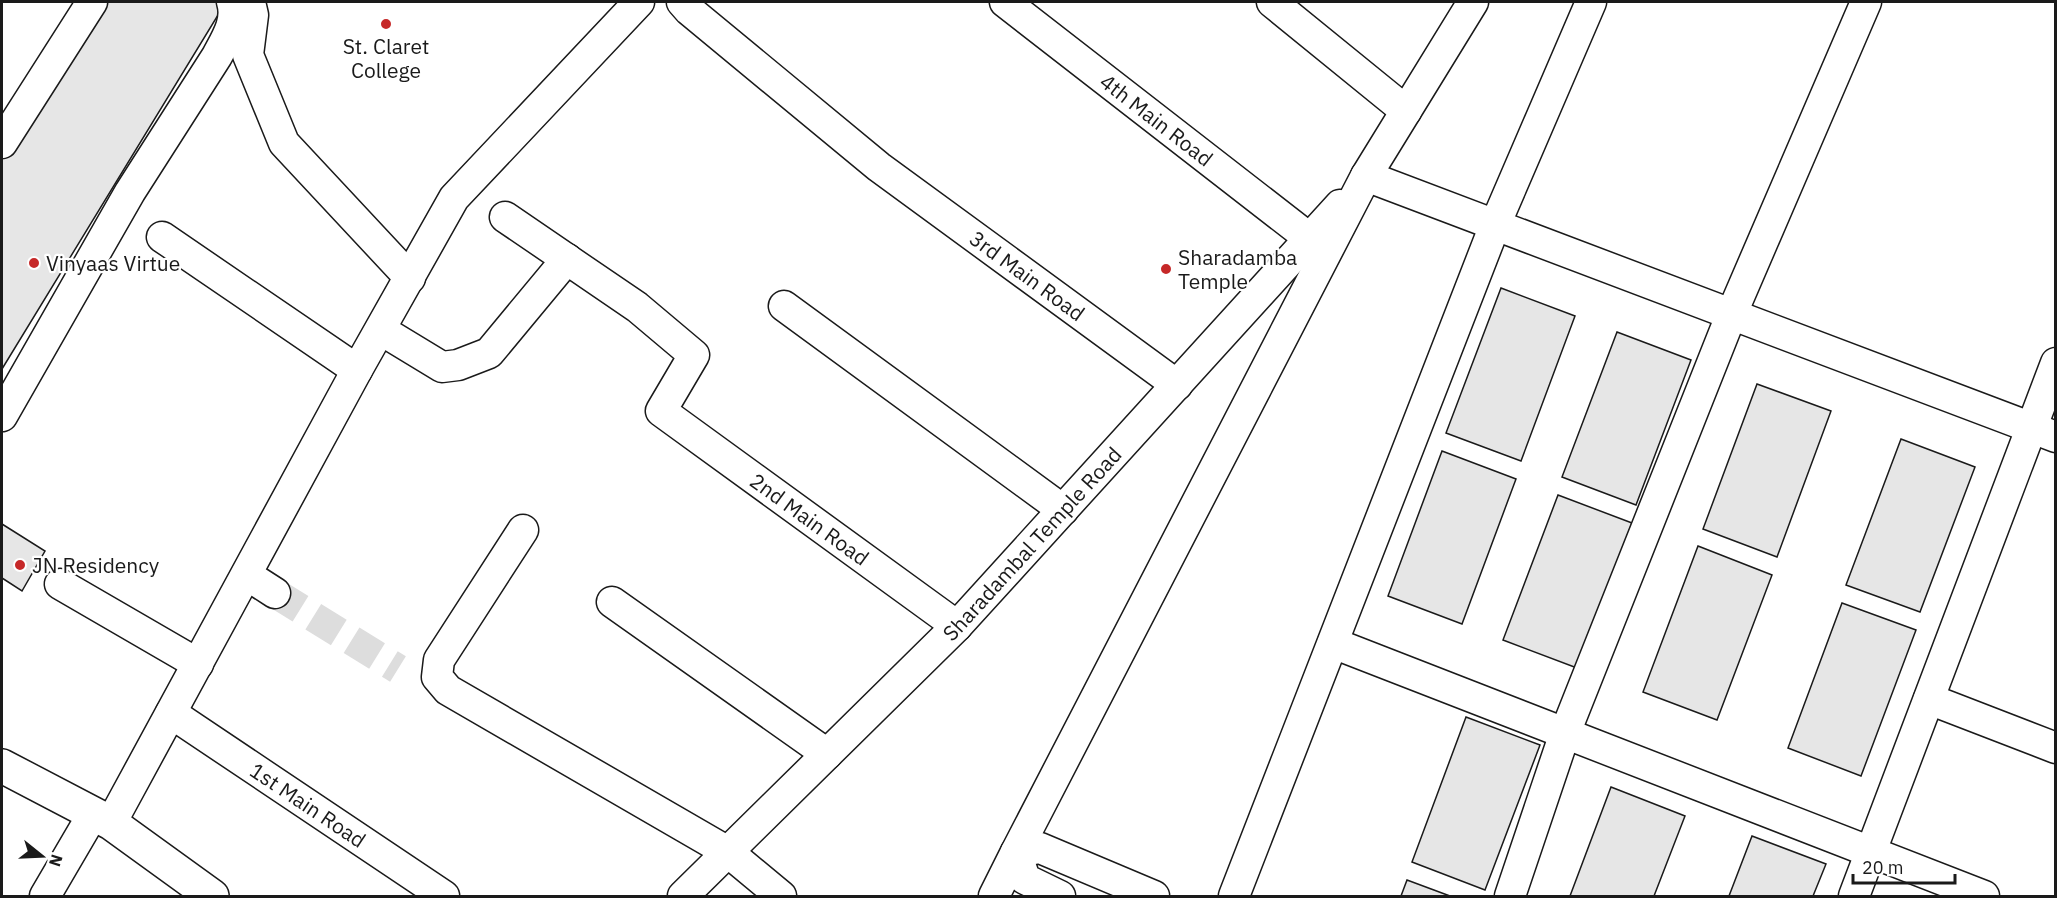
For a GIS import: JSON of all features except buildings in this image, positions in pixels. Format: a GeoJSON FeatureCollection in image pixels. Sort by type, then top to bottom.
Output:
{"type":"FeatureCollection","features":[{"type":"Feature","properties":{"kind":"street"},"geometry":{"type":"LineString","coordinates":[[2,143],[92,2]]}},
{"type":"Feature","properties":{"kind":"street"},"geometry":{"type":"LineString","coordinates":[[2,416],[130,192],[217,56],[229,33],[234,10],[232,2]]}},
{"type":"Feature","properties":{"kind":"street"},"geometry":{"type":"LineString","coordinates":[[250,2],[253,15],[248,55],[284,143],[410,278]]}},
{"type":"Feature","properties":{"kind":"street"},"geometry":{"type":"LineString","coordinates":[[45,897],[102,818],[171,713],[357,370],[454,198],[639,2]]}},
{"type":"Feature","properties":{"kind":"street","name":"3rd Main Road"},"geometry":{"type":"LineString","coordinates":[[682,2],[879,167],[1177,385]]}},
{"type":"Feature","properties":{"kind":"street","name":"4th Main Road"},"geometry":{"type":"LineString","coordinates":[[1005,2],[1309,238]]}},
{"type":"Feature","properties":{"kind":"street"},"geometry":{"type":"LineString","coordinates":[[1272,2],[1406,111]]}},
{"type":"Feature","properties":{"kind":"street"},"geometry":{"type":"LineString","coordinates":[[994,897],[1366,176],[1471,2]]}},
{"type":"Feature","properties":{"kind":"street"},"geometry":{"type":"LineString","coordinates":[[1234,897],[1495,225],[1591,2]]}},
{"type":"Feature","properties":{"kind":"street"},"geometry":{"type":"LineString","coordinates":[[1510,897],[1564,733],[1732,313],[1866,2]]}},
{"type":"Feature","properties":{"kind":"street"},"geometry":{"type":"LineString","coordinates":[[1366,176],[2043,432]]}},
{"type":"Feature","properties":{"kind":"street","name":"Sharadambal Temple Road"},"geometry":{"type":"LineString","coordinates":[[683,897],[957,626],[1366,176]]}},
{"type":"Feature","properties":{"kind":"street"},"geometry":{"type":"LineString","coordinates":[[381,330],[442,367],[458,365],[489,353],[567,259],[505,217]]}},
{"type":"Feature","properties":{"kind":"street"},"geometry":{"type":"LineString","coordinates":[[162,237],[357,370]]}},
{"type":"Feature","properties":{"kind":"street","name":"2nd Main Road"},"geometry":{"type":"LineString","coordinates":[[567,259],[637,307],[694,355],[661,411],[957,626]]}},
{"type":"Feature","properties":{"kind":"street"},"geometry":{"type":"LineString","coordinates":[[784,306],[1063,510]]}},
{"type":"Feature","properties":{"kind":"street"},"geometry":{"type":"LineString","coordinates":[[1854,897],[1929,699],[2043,432],[2055,363]]}},
{"type":"Feature","properties":{"kind":"street"},"geometry":{"type":"LineString","coordinates":[[523,530],[439,660],[437,677],[448,690],[728,852],[781,897]]}},
{"type":"Feature","properties":{"kind":"street"},"geometry":{"type":"LineString","coordinates":[[247,575],[275,592]]}},
{"type":"Feature","properties":{"kind":"street"},"geometry":{"type":"LineString","coordinates":[[60,584],[198,663]]}},
{"type":"Feature","properties":{"kind":"street"},"geometry":{"type":"LineString","coordinates":[[612,602],[827,754]]}},
{"type":"Feature","properties":{"kind":"street"},"geometry":{"type":"LineString","coordinates":[[1333,643],[1984,897]]}},
{"type":"Feature","properties":{"kind":"street"},"geometry":{"type":"LineString","coordinates":[[1929,699],[2055,747]]}},
{"type":"Feature","properties":{"kind":"street","name":"1st Main Road"},"geometry":{"type":"LineString","coordinates":[[171,713],[444,897]]}},
{"type":"Feature","properties":{"kind":"street"},"geometry":{"type":"LineString","coordinates":[[2,766],[102,818],[212,897]]}},
{"type":"Feature","properties":{"kind":"street"},"geometry":{"type":"LineString","coordinates":[[1016,852],[1040,848],[1154,897]]}},
{"type":"Feature","properties":{"kind":"street"},"geometry":{"type":"LineString","coordinates":[[1016,852],[1025,879],[1060,897]]}},
{"type":"Feature","properties":{"kind":"tunnel"},"geometry":{"type":"LineString","coordinates":[[275,593],[398,669]]}},
{"type":"Feature","properties":{"kind":"place","name":"St. Claret College"},"geometry":{"type":"Point","coordinates":[386,24]}},
{"type":"Feature","properties":{"kind":"place","name":"Vinyaas Virtue"},"geometry":{"type":"Point","coordinates":[34,263]}},
{"type":"Feature","properties":{"kind":"place","name":"Sharadamba Temple"},"geometry":{"type":"Point","coordinates":[1166,269]}},
{"type":"Feature","properties":{"kind":"place","name":"JN Residency"},"geometry":{"type":"Point","coordinates":[20,565]}}]}
